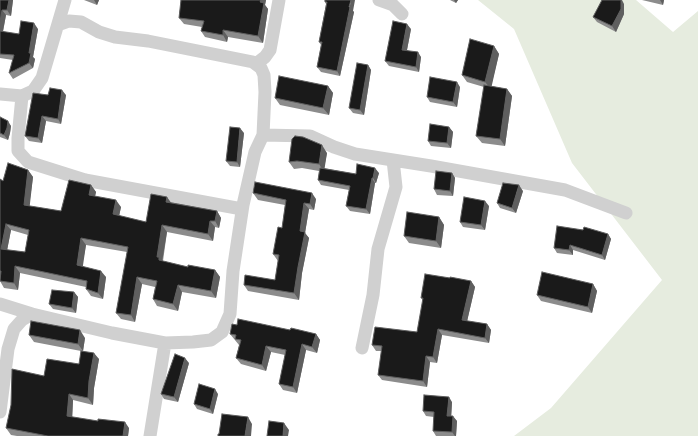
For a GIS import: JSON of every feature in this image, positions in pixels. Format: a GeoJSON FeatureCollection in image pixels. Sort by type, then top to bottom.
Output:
{"type":"FeatureCollection","features":[{"type":"Feature","properties":{"kind":"street"},"geometry":{"type":"LineString","coordinates":[[0,94],[22,96],[33,91],[42,78],[65,0]]}},
{"type":"Feature","properties":{"kind":"street"},"geometry":{"type":"LineString","coordinates":[[256,64],[266,58],[270,50],[279,0]]}},
{"type":"Feature","properties":{"kind":"street"},"geometry":{"type":"LineString","coordinates":[[379,0],[393,5],[402,14]]}},
{"type":"Feature","properties":{"kind":"street"},"geometry":{"type":"LineString","coordinates":[[0,304],[32,314],[112,333],[165,343],[211,340],[222,332],[230,314],[233,271],[242,209],[255,152],[263,134],[265,92],[264,75],[261,68],[253,62],[148,41],[115,37],[99,32],[81,22],[69,21],[58,25]]}},
{"type":"Feature","properties":{"kind":"street"},"geometry":{"type":"LineString","coordinates":[[22,96],[18,151],[28,162],[85,180],[242,209]]}},
{"type":"Feature","properties":{"kind":"street"},"geometry":{"type":"LineString","coordinates":[[263,134],[310,136],[355,154],[438,167],[565,190],[626,213]]}},
{"type":"Feature","properties":{"kind":"street"},"geometry":{"type":"LineString","coordinates":[[362,348],[373,295],[378,249],[396,187],[393,160]]}},
{"type":"Feature","properties":{"kind":"street"},"geometry":{"type":"LineString","coordinates":[[0,412],[8,349],[14,329],[22,320],[32,314]]}},
{"type":"Feature","properties":{"kind":"street"},"geometry":{"type":"LineString","coordinates":[[150,436],[165,343]]}},
{"type":"Feature","properties":{"kind":"shaded area"},"geometry":{"type":"Polygon","coordinates":[[[478,0],[636,0],[673,32],[698,11],[698,436],[514,436],[551,408],[662,280],[572,163],[514,29],[478,0]]]}},
{"type":"Feature","properties":{"kind":"building"},"geometry":{"type":"Polygon","coordinates":[[[0,0],[9,0],[7,10],[2,10],[0,22],[0,0]]]}},
{"type":"Feature","properties":{"kind":"building"},"geometry":{"type":"Polygon","coordinates":[[[181,0],[261,0],[260,2],[264,3],[258,36],[223,30],[223,35],[201,31],[204,21],[179,18],[181,0]]]}},
{"type":"Feature","properties":{"kind":"building"},"geometry":{"type":"Polygon","coordinates":[[[325,0],[351,0],[337,71],[317,67],[322,42],[319,42],[327,2],[325,2],[325,0]]]}},
{"type":"Feature","properties":{"kind":"building"},"geometry":{"type":"Polygon","coordinates":[[[602,0],[621,0],[621,9],[612,26],[593,17],[602,0]]]}},
{"type":"Feature","properties":{"kind":"building"},"geometry":{"type":"Polygon","coordinates":[[[21,21],[34,23],[29,53],[31,53],[29,63],[9,73],[14,55],[0,54],[0,31],[19,34],[21,21]]]}},
{"type":"Feature","properties":{"kind":"building"},"geometry":{"type":"Polygon","coordinates":[[[393,21],[407,24],[402,50],[418,52],[416,67],[385,61],[393,21]]]}},
{"type":"Feature","properties":{"kind":"building"},"geometry":{"type":"Polygon","coordinates":[[[470,39],[494,46],[485,82],[462,75],[470,39]]]}},
{"type":"Feature","properties":{"kind":"building"},"geometry":{"type":"Polygon","coordinates":[[[357,63],[368,65],[360,110],[349,108],[357,63]]]}},
{"type":"Feature","properties":{"kind":"building"},"geometry":{"type":"Polygon","coordinates":[[[279,76],[328,86],[323,108],[275,98],[279,76]]]}},
{"type":"Feature","properties":{"kind":"building"},"geometry":{"type":"Polygon","coordinates":[[[430,77],[457,82],[453,102],[427,97],[430,77]]]}},
{"type":"Feature","properties":{"kind":"building"},"geometry":{"type":"Polygon","coordinates":[[[484,85],[507,89],[500,139],[476,136],[484,85]]]}},
{"type":"Feature","properties":{"kind":"building"},"geometry":{"type":"Polygon","coordinates":[[[50,88],[62,90],[58,119],[42,116],[38,138],[25,136],[33,93],[48,95],[50,88]]]}},
{"type":"Feature","properties":{"kind":"building"},"geometry":{"type":"Polygon","coordinates":[[[0,117],[8,121],[4,135],[0,133],[0,117]]]}},
{"type":"Feature","properties":{"kind":"building"},"geometry":{"type":"Polygon","coordinates":[[[430,124],[449,127],[447,143],[428,141],[430,124]]]}},
{"type":"Feature","properties":{"kind":"building"},"geometry":{"type":"Polygon","coordinates":[[[230,127],[240,128],[237,162],[226,161],[230,127]]]}},
{"type":"Feature","properties":{"kind":"building"},"geometry":{"type":"Polygon","coordinates":[[[295,136],[303,137],[322,145],[319,164],[297,161],[289,162],[292,139],[295,136]]]}},
{"type":"Feature","properties":{"kind":"building"},"geometry":{"type":"Polygon","coordinates":[[[8,163],[28,170],[24,205],[61,211],[69,180],[91,185],[89,195],[116,200],[113,214],[146,222],[151,194],[167,197],[166,202],[217,211],[215,221],[210,221],[208,234],[162,225],[157,257],[159,257],[159,260],[188,267],[188,265],[215,270],[211,291],[178,285],[173,304],[153,299],[157,281],[137,277],[131,315],[116,313],[128,247],[81,238],[77,265],[101,271],[98,293],[86,289],[87,281],[15,266],[14,283],[0,281],[0,179],[3,181],[8,163]],[[6,224],[1,249],[25,252],[29,230],[6,224]]]}},
{"type":"Feature","properties":{"kind":"building"},"geometry":{"type":"Polygon","coordinates":[[[357,164],[375,168],[366,209],[346,206],[350,186],[318,180],[320,168],[356,174],[357,164]]]}},
{"type":"Feature","properties":{"kind":"building"},"geometry":{"type":"Polygon","coordinates":[[[436,171],[452,173],[450,191],[434,189],[436,171]]]}},
{"type":"Feature","properties":{"kind":"building"},"geometry":{"type":"Polygon","coordinates":[[[255,182],[312,193],[310,204],[304,203],[300,231],[305,232],[294,293],[244,285],[245,275],[275,280],[279,255],[273,254],[278,227],[282,228],[286,200],[253,193],[255,182]]]}},
{"type":"Feature","properties":{"kind":"building"},"geometry":{"type":"Polygon","coordinates":[[[503,183],[519,185],[512,208],[497,203],[503,183]]]}},
{"type":"Feature","properties":{"kind":"building"},"geometry":{"type":"Polygon","coordinates":[[[464,197],[485,201],[481,225],[460,222],[464,197]]]}},
{"type":"Feature","properties":{"kind":"building"},"geometry":{"type":"Polygon","coordinates":[[[407,212],[439,217],[436,241],[404,236],[407,212]]]}},
{"type":"Feature","properties":{"kind":"building"},"geometry":{"type":"Polygon","coordinates":[[[557,226],[583,230],[584,227],[608,234],[602,255],[570,245],[569,250],[554,248],[557,226]]]}},
{"type":"Feature","properties":{"kind":"building"},"geometry":{"type":"Polygon","coordinates":[[[542,272],[593,284],[588,307],[537,295],[542,272]]]}},
{"type":"Feature","properties":{"kind":"building"},"geometry":{"type":"Polygon","coordinates":[[[425,274],[471,281],[462,320],[487,324],[485,338],[438,329],[433,357],[426,356],[423,381],[378,375],[382,346],[372,345],[375,327],[417,332],[423,298],[421,298],[425,274]]]}},
{"type":"Feature","properties":{"kind":"building"},"geometry":{"type":"Polygon","coordinates":[[[52,290],[74,292],[72,308],[49,304],[52,290]]]}},
{"type":"Feature","properties":{"kind":"building"},"geometry":{"type":"Polygon","coordinates":[[[238,319],[316,334],[312,347],[302,344],[293,387],[279,384],[286,350],[266,346],[262,365],[236,358],[241,340],[235,339],[236,335],[230,334],[232,324],[237,325],[238,319]]]}},
{"type":"Feature","properties":{"kind":"building"},"geometry":{"type":"Polygon","coordinates":[[[31,321],[80,330],[78,344],[29,335],[31,321]]]}},
{"type":"Feature","properties":{"kind":"building"},"geometry":{"type":"Polygon","coordinates":[[[81,351],[94,353],[89,381],[88,398],[69,394],[67,416],[98,421],[98,419],[125,422],[123,436],[48,436],[6,428],[11,405],[12,369],[44,376],[47,359],[79,364],[81,351]]]}},
{"type":"Feature","properties":{"kind":"building"},"geometry":{"type":"Polygon","coordinates":[[[175,354],[185,358],[174,397],[161,394],[175,354]]]}},
{"type":"Feature","properties":{"kind":"building"},"geometry":{"type":"Polygon","coordinates":[[[199,384],[215,389],[210,409],[194,404],[199,384]]]}},
{"type":"Feature","properties":{"kind":"building"},"geometry":{"type":"Polygon","coordinates":[[[424,395],[449,397],[447,416],[453,416],[452,432],[433,431],[434,412],[423,411],[424,395]]]}},
{"type":"Feature","properties":{"kind":"building"},"geometry":{"type":"Polygon","coordinates":[[[222,414],[248,417],[245,436],[218,436],[222,414]]]}},
{"type":"Feature","properties":{"kind":"building"},"geometry":{"type":"Polygon","coordinates":[[[269,421],[284,423],[283,436],[267,436],[269,421]]]}}]}
